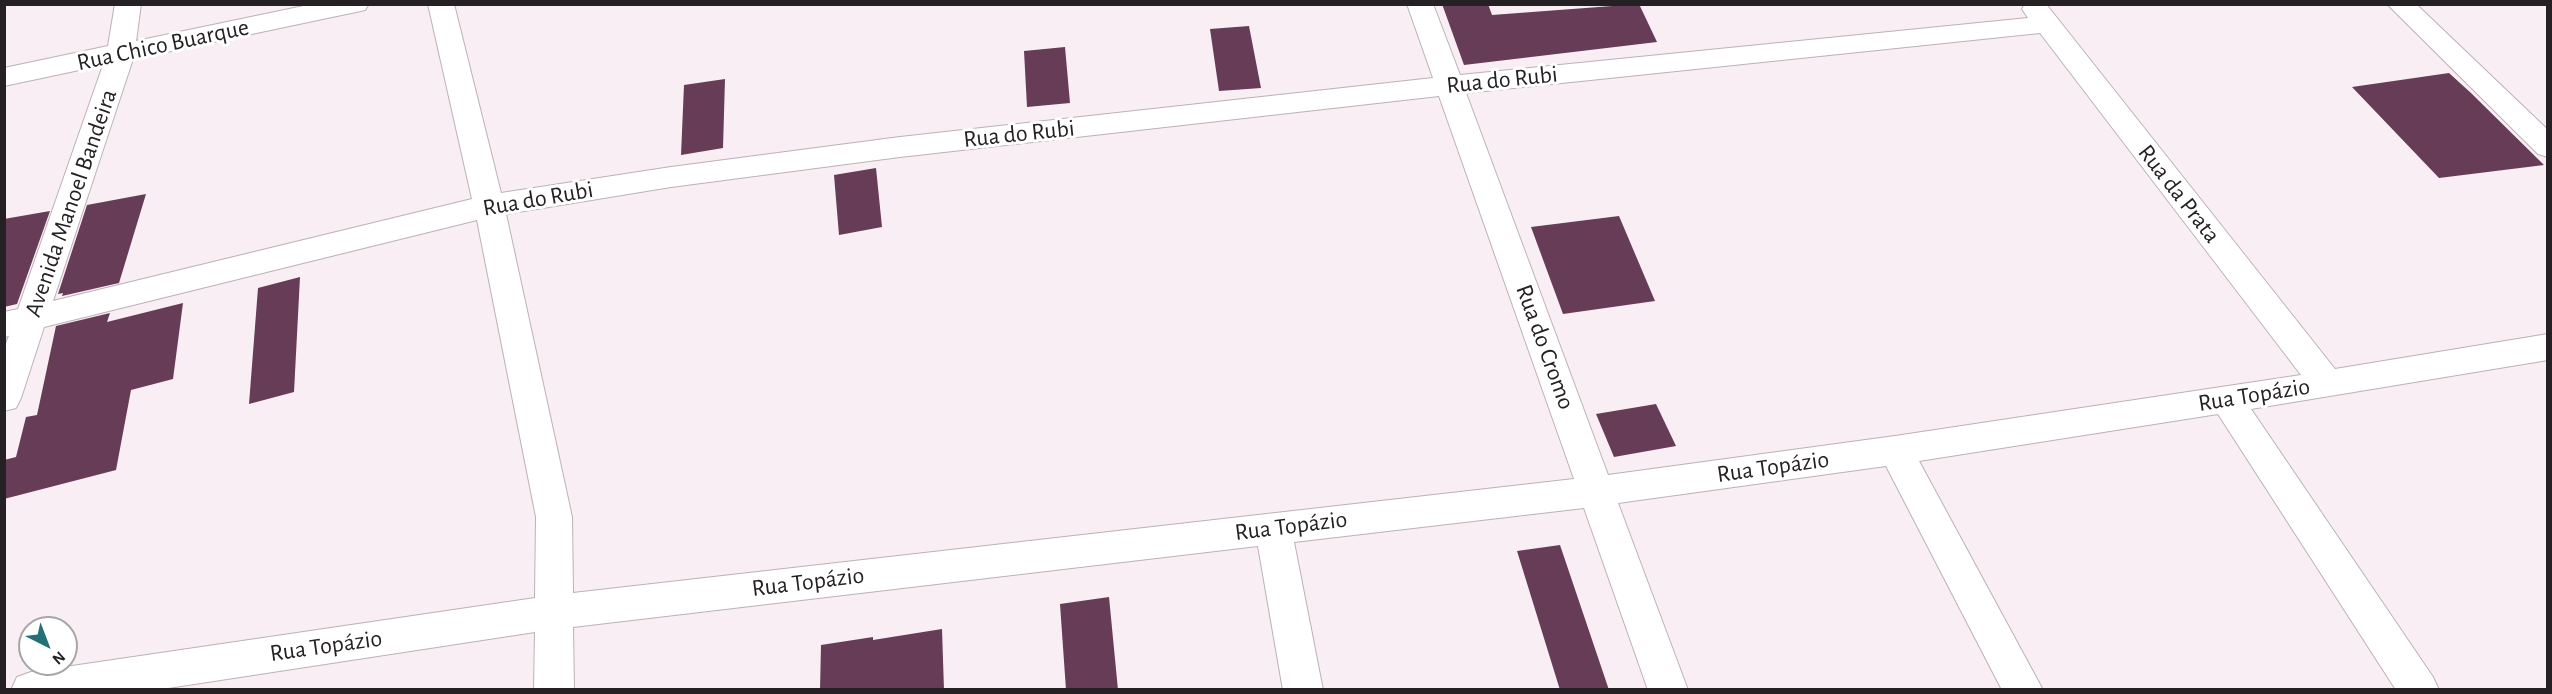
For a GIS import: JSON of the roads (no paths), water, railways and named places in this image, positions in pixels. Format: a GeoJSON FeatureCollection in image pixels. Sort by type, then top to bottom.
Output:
{"type":"FeatureCollection","features":[{"type":"Feature","properties":{"kind":"street","name":"Avenida Manoel Bandeira"},"geometry":{"type":"LineString","coordinates":[[4,399],[18,322],[121,54],[128,4]]}},
{"type":"Feature","properties":{"kind":"street","name":"Rua Chico Buarque"},"geometry":{"type":"LineString","coordinates":[[4,76],[121,54],[356,4]]}},
{"type":"Feature","properties":{"kind":"street"},"geometry":{"type":"LineString","coordinates":[[441,4],[489,206],[555,517],[554,690]]}},
{"type":"Feature","properties":{"kind":"street","name":"Rua do Cromo"},"geometry":{"type":"LineString","coordinates":[[1420,4],[1668,690]]}},
{"type":"Feature","properties":{"kind":"street"},"geometry":{"type":"LineString","coordinates":[[2400,4],[2547,147]]}},
{"type":"Feature","properties":{"kind":"street","name":"Rua do Rubi"},"geometry":{"type":"LineString","coordinates":[[18,322],[489,206],[671,177],[900,147],[1451,85],[2039,14]]}},
{"type":"Feature","properties":{"kind":"street","name":"Rua da Prata"},"geometry":{"type":"LineString","coordinates":[[2039,14],[2326,384]]}},
{"type":"Feature","properties":{"kind":"street","name":"Rua Topázio"},"geometry":{"type":"LineString","coordinates":[[31,690],[553,612],[1597,490],[1894,450],[2326,384],[2547,347]]}},
{"type":"Feature","properties":{"kind":"street"},"geometry":{"type":"LineString","coordinates":[[2226,399],[2419,690]]}},
{"type":"Feature","properties":{"kind":"street"},"geometry":{"type":"LineString","coordinates":[[1894,450],[2024,690]]}},
{"type":"Feature","properties":{"kind":"street"},"geometry":{"type":"LineString","coordinates":[[1273,528],[1303,690]]}}]}
